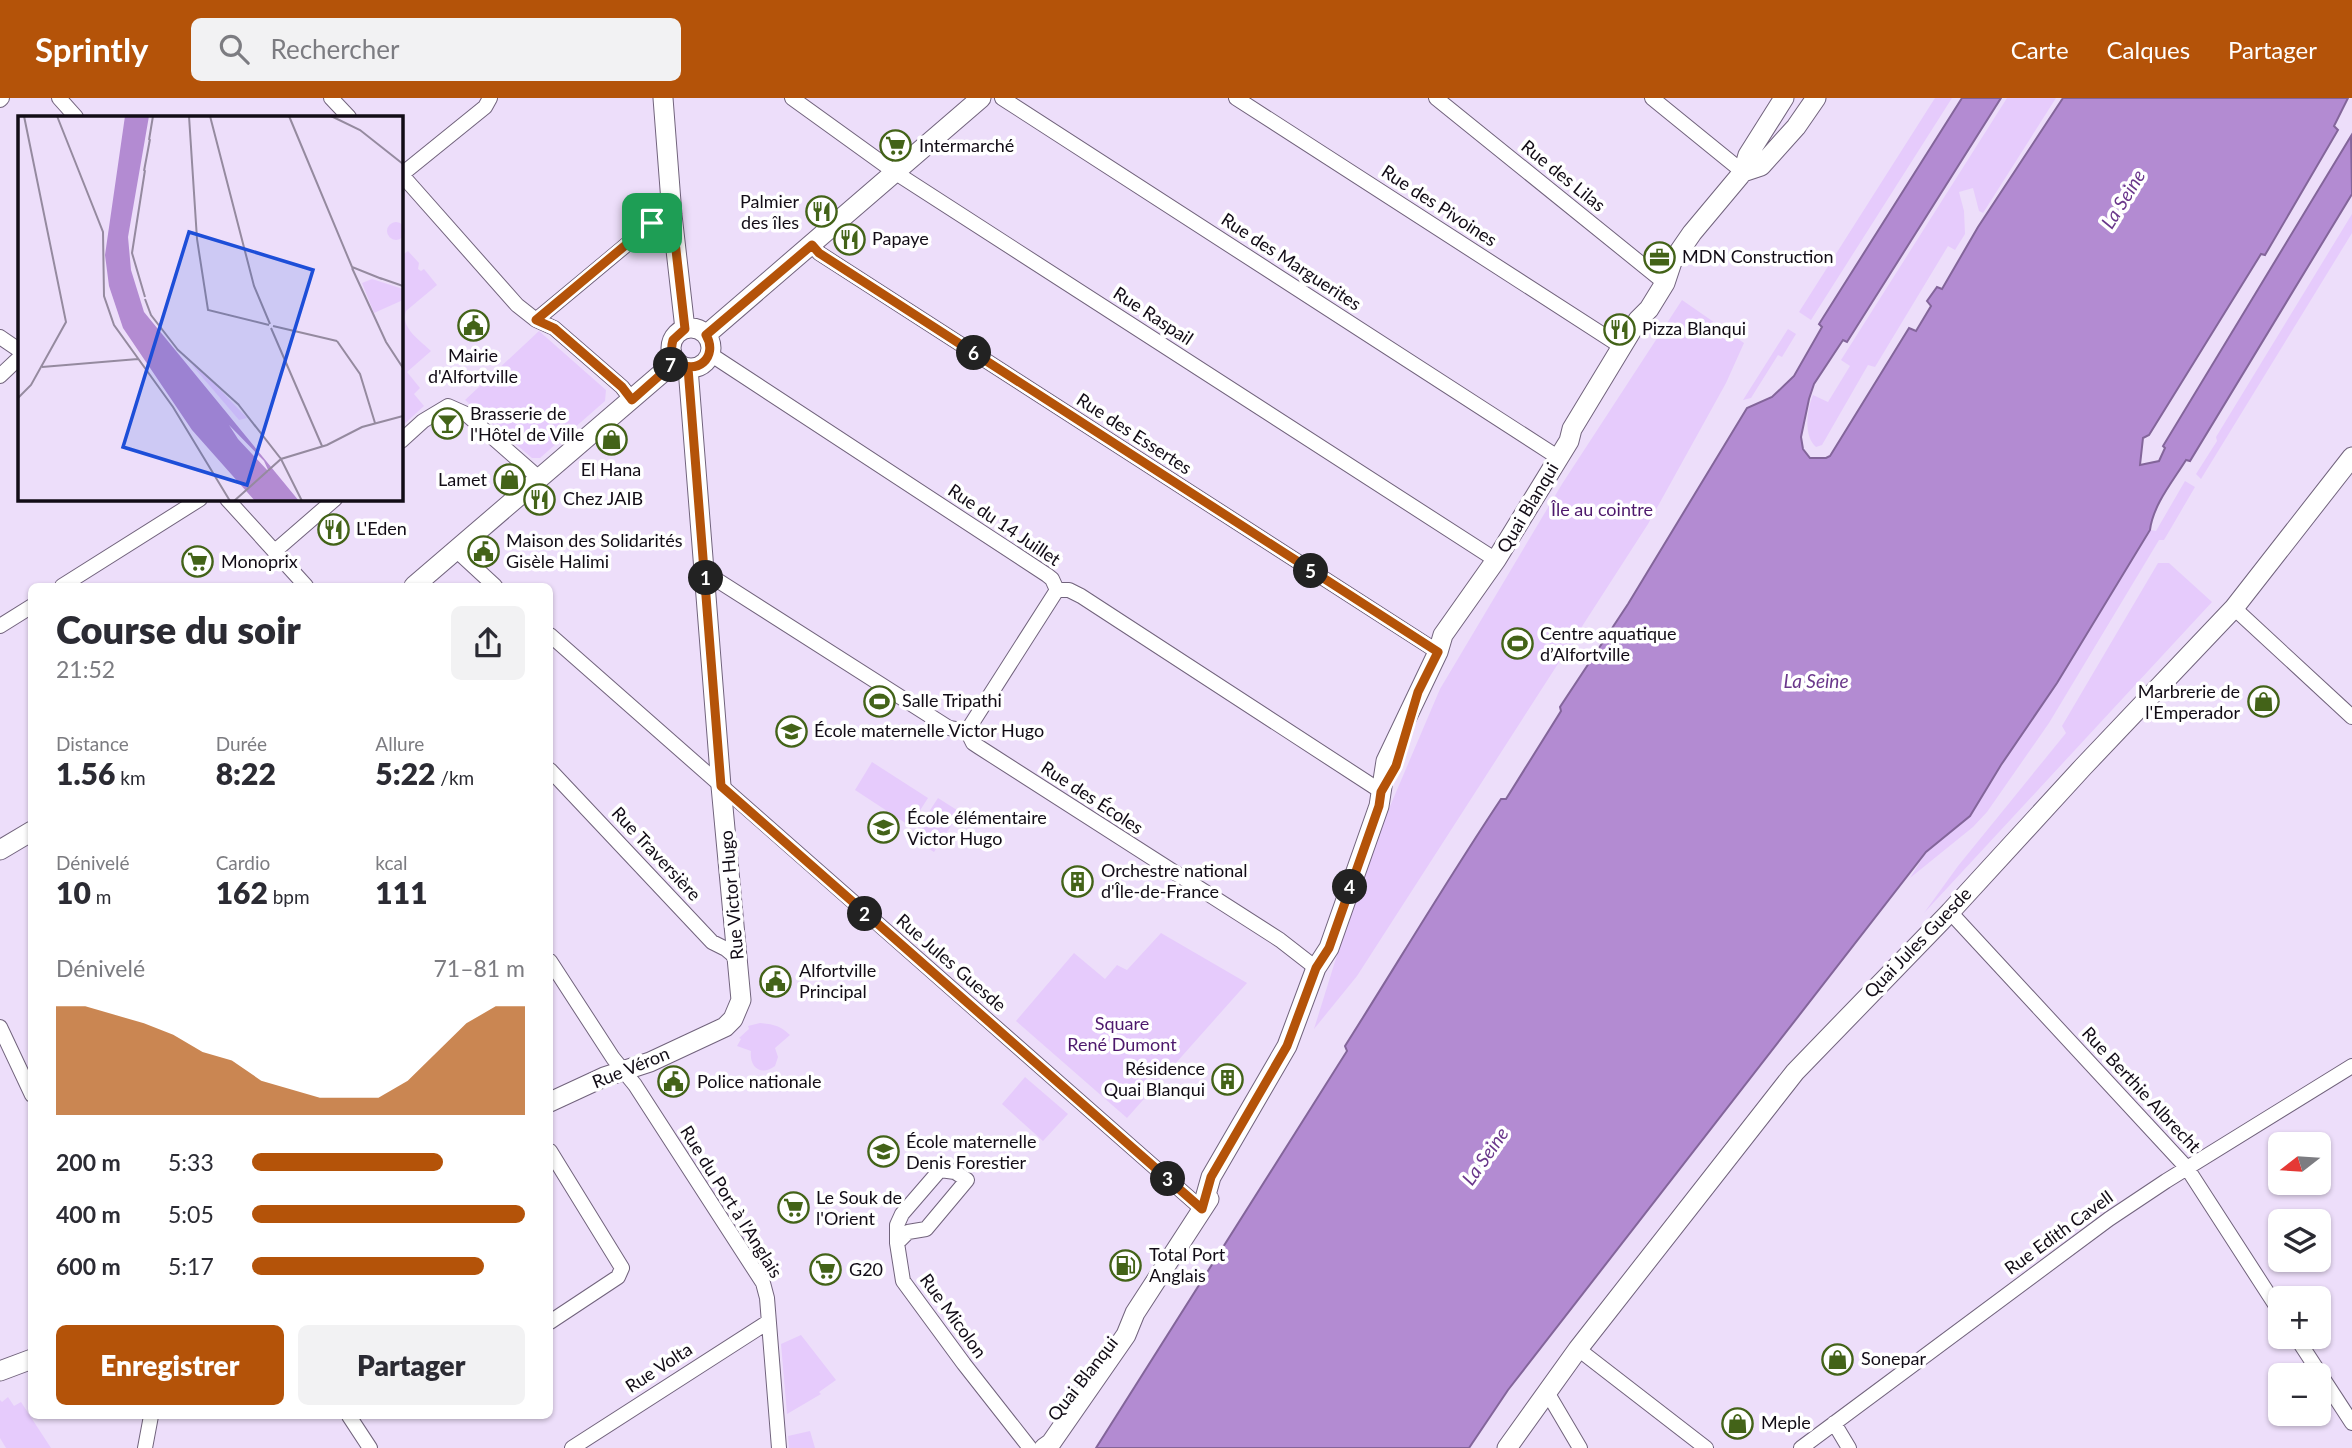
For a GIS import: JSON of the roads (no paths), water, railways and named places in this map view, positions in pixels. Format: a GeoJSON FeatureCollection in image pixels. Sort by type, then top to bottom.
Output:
{"type":"FeatureCollection","features":[{"type":"Feature","properties":{"kind":"main road"},"geometry":{"type":"LineString","coordinates":[[663,98],[672,215],[685,329]]}},
{"type":"Feature","properties":{"kind":"main road"},"geometry":{"type":"LineString","coordinates":[[418,583],[632,400],[682,365],[701,365],[708,345],[812,245],[981,98]]}},
{"type":"Feature","properties":{"kind":"main road","name":"Quai Blanqui"},"geometry":{"type":"LineString","coordinates":[[1036,1448],[1041,1434],[1135,1313],[1202,1209],[1211,1177],[1287,1046],[1316,968],[1329,948],[1379,806],[1385,761],[1438,652],[1452,641],[1492,567],[1638,320],[1649,309],[1665,283],[1682,268],[1718,216],[1719,202],[1743,172],[1748,155],[1784,98]]}},
{"type":"Feature","properties":{"kind":"main road","name":"Quai Blanqui"},"geometry":{"type":"LineString","coordinates":[[1743,172],[1761,166],[1796,127],[1816,98]]}},
{"type":"Feature","properties":{"kind":"main road","name":"Quai Blanqui"},"geometry":{"type":"LineString","coordinates":[[1564,449],[1579,434],[1642,333],[1649,309]]}},
{"type":"Feature","properties":{"kind":"main road"},"geometry":{"type":"LineString","coordinates":[[682,365],[671,351],[673,340],[685,329],[698,330],[708,345]]}},
{"type":"Feature","properties":{"kind":"main road","name":"Rue Victor Hugo"},"geometry":{"type":"LineString","coordinates":[[682,365],[706,573],[721,786],[741,1000],[738,1010],[725,1027],[713,1033]]}},
{"type":"Feature","properties":{"kind":"main road","name":"Quai Jules Guesde"},"geometry":{"type":"LineString","coordinates":[[1507,1448],[1578,1349],[1795,1072],[1950,912],[2082,767],[2234,608],[2352,457]]}},
{"type":"Feature","properties":{"kind":"main road"},"geometry":{"type":"LineString","coordinates":[[0,850],[28,833]]}},
{"type":"Feature","properties":{"kind":"main road","name":"Rue Véron"},"geometry":{"type":"LineString","coordinates":[[553,1101],[604,1077],[650,1062],[713,1033]]}},
{"type":"Feature","properties":{"kind":"main road","name":"Quai Blanqui"},"geometry":{"type":"LineString","coordinates":[[1044,1448],[1051,1443],[1126,1335],[1135,1313]]}},
{"type":"Feature","properties":{"kind":"main road"},"geometry":{"type":"LineString","coordinates":[[0,1371],[28,1360]]}},
{"type":"Feature","properties":{"kind":"street"},"geometry":{"type":"LineString","coordinates":[[59,98],[75,116]]}},
{"type":"Feature","properties":{"kind":"street"},"geometry":{"type":"LineString","coordinates":[[331,98],[348,116]]}},
{"type":"Feature","properties":{"kind":"street"},"geometry":{"type":"LineString","coordinates":[[402,173],[485,107],[490,98]]}},
{"type":"Feature","properties":{"kind":"street","name":"Rue Raspail"},"geometry":{"type":"LineString","coordinates":[[792,98],[896,173],[1492,567]]}},
{"type":"Feature","properties":{"kind":"street","name":"Rue des Marguerites"},"geometry":{"type":"LineString","coordinates":[[1002,98],[1564,449]]}},
{"type":"Feature","properties":{"kind":"street","name":"Rue des Pivoines"},"geometry":{"type":"LineString","coordinates":[[1236,98],[1622,346]]}},
{"type":"Feature","properties":{"kind":"street","name":"Rue des Lilas"},"geometry":{"type":"LineString","coordinates":[[1436,98],[1665,283]]}},
{"type":"Feature","properties":{"kind":"street"},"geometry":{"type":"LineString","coordinates":[[1653,98],[1743,172]]}},
{"type":"Feature","properties":{"kind":"street"},"geometry":{"type":"LineString","coordinates":[[402,175],[517,305],[536,320],[554,328],[622,387],[632,400]]}},
{"type":"Feature","properties":{"kind":"street"},"geometry":{"type":"LineString","coordinates":[[536,320],[661,216],[672,215]]}},
{"type":"Feature","properties":{"kind":"street","name":"Rue des Essertes"},"geometry":{"type":"LineString","coordinates":[[812,245],[831,261],[1438,652]]}},
{"type":"Feature","properties":{"kind":"street"},"geometry":{"type":"LineString","coordinates":[[0,337],[18,349]]}},
{"type":"Feature","properties":{"kind":"street","name":"Rue du 14 Juillet"},"geometry":{"type":"LineString","coordinates":[[708,345],[1047,575],[1057,590],[1069,590],[1081,596],[1381,792]]}},
{"type":"Feature","properties":{"kind":"street"},"geometry":{"type":"LineString","coordinates":[[0,376],[18,359]]}},
{"type":"Feature","properties":{"kind":"street"},"geometry":{"type":"LineString","coordinates":[[402,440],[423,421],[448,406],[466,414],[539,478]]}},
{"type":"Feature","properties":{"kind":"street"},"geometry":{"type":"LineString","coordinates":[[67,583],[198,500]]}},
{"type":"Feature","properties":{"kind":"street"},"geometry":{"type":"LineString","coordinates":[[228,500],[303,583]]}},
{"type":"Feature","properties":{"kind":"street"},"geometry":{"type":"LineString","coordinates":[[275,551],[334,500]]}},
{"type":"Feature","properties":{"kind":"street"},"geometry":{"type":"LineString","coordinates":[[456,550],[492,583]]}},
{"type":"Feature","properties":{"kind":"street","name":"Rue des Écoles"},"geometry":{"type":"LineString","coordinates":[[706,573],[949,728],[967,731],[973,743],[1280,940],[1316,968]]}},
{"type":"Feature","properties":{"kind":"street"},"geometry":{"type":"LineString","coordinates":[[967,731],[1057,590]]}},
{"type":"Feature","properties":{"kind":"street"},"geometry":{"type":"LineString","coordinates":[[0,626],[28,608]]}},
{"type":"Feature","properties":{"kind":"street"},"geometry":{"type":"LineString","coordinates":[[2234,608],[2352,717]]}},
{"type":"Feature","properties":{"kind":"street","name":"Rue Jules Guesde"},"geometry":{"type":"LineString","coordinates":[[553,638],[1202,1209]]}},
{"type":"Feature","properties":{"kind":"street","name":"Rue Traversière"},"geometry":{"type":"LineString","coordinates":[[553,773],[712,942],[738,959]]}},
{"type":"Feature","properties":{"kind":"street","name":"Rue Berthie Albrecht"},"geometry":{"type":"LineString","coordinates":[[1950,912],[2187,1168],[2268,1293]]}},
{"type":"Feature","properties":{"kind":"street","name":"Rue du Port à l'Anglais"},"geometry":{"type":"LineString","coordinates":[[553,966],[613,1058],[641,1094],[762,1283],[767,1298],[779,1448]]}},
{"type":"Feature","properties":{"kind":"street"},"geometry":{"type":"LineString","coordinates":[[0,1027],[28,1086]]}},
{"type":"Feature","properties":{"kind":"street","name":"Rue Edith Cavell"},"geometry":{"type":"LineString","coordinates":[[1801,1448],[2109,1219],[2352,1066]]}},
{"type":"Feature","properties":{"kind":"street"},"geometry":{"type":"LineString","coordinates":[[553,1156],[622,1268],[618,1278],[553,1320]]}},
{"type":"Feature","properties":{"kind":"street"},"geometry":{"type":"LineString","coordinates":[[940,1170],[955,1172],[967,1180],[926,1229],[908,1232],[897,1243],[897,1225],[902,1214],[940,1170]]}},
{"type":"Feature","properties":{"kind":"street","name":"Rue Micolon"},"geometry":{"type":"LineString","coordinates":[[897,1243],[903,1281],[1030,1448]]}},
{"type":"Feature","properties":{"kind":"street","name":"Rue Volta"},"geometry":{"type":"LineString","coordinates":[[572,1448],[768,1322]]}},
{"type":"Feature","properties":{"kind":"street"},"geometry":{"type":"LineString","coordinates":[[1578,1349],[1706,1448]]}},
{"type":"Feature","properties":{"kind":"street"},"geometry":{"type":"LineString","coordinates":[[2304,1349],[2352,1423]]}},
{"type":"Feature","properties":{"kind":"street"},"geometry":{"type":"LineString","coordinates":[[1547,1392],[1580,1448]]}},
{"type":"Feature","properties":{"kind":"street"},"geometry":{"type":"LineString","coordinates":[[145,1448],[150,1419]]}},
{"type":"Feature","properties":{"kind":"street"},"geometry":{"type":"LineString","coordinates":[[351,1419],[370,1448]]}},
{"type":"Feature","properties":{"kind":"street"},"geometry":{"type":"LineString","coordinates":[[1834,1423],[1849,1448]]}},
{"type":"Feature","properties":{"kind":"water","name":"La Seine"},"geometry":{"type":"Polygon","coordinates":[[[1962,98],[2001,98],[1847,342],[1843,340],[1814,384],[1801,437],[1803,449],[1810,458],[1830,456],[1909,328],[1916,331],[1931,306],[1927,301],[1937,287],[1942,289],[1978,227],[2063,98],[2348,98],[2334,126],[2338,130],[2265,255],[2261,254],[2149,435],[2143,438],[2140,465],[2159,461],[2165,448],[2163,446],[2351,136],[2352,194],[2190,461],[2186,460],[2164,494],[2155,511],[2150,530],[2057,683],[1970,816],[1926,852],[1508,1390],[1469,1448],[1096,1448],[1347,1051],[1345,1046],[1442,891],[1501,799],[1506,799],[1561,711],[1560,707],[1628,604],[1747,408],[1772,397],[1794,376],[1822,327],[1819,324],[1962,98]]]}},
{"type":"Feature","properties":{"kind":"place","name":"Intermarché"},"geometry":{"type":"Point","coordinates":[896,146]}},
{"type":"Feature","properties":{"kind":"place","name":"Palmier des îles"},"geometry":{"type":"Point","coordinates":[822,212]}},
{"type":"Feature","properties":{"kind":"place","name":"Papaye"},"geometry":{"type":"Point","coordinates":[849,239]}},
{"type":"Feature","properties":{"kind":"place","name":"MDN Construction"},"geometry":{"type":"Point","coordinates":[1659,257]}},
{"type":"Feature","properties":{"kind":"place","name":"Mairie d'Alfortville"},"geometry":{"type":"Point","coordinates":[473,325]}},
{"type":"Feature","properties":{"kind":"place","name":"Pizza Blanqui"},"geometry":{"type":"Point","coordinates":[1619,329]}},
{"type":"Feature","properties":{"kind":"place","name":"Brasserie de l'Hôtel de Ville"},"geometry":{"type":"Point","coordinates":[447,424]}},
{"type":"Feature","properties":{"kind":"place","name":"El Hana"},"geometry":{"type":"Point","coordinates":[611,439]}},
{"type":"Feature","properties":{"kind":"place","name":"Lamet"},"geometry":{"type":"Point","coordinates":[510,480]}},
{"type":"Feature","properties":{"kind":"place","name":"Chez JAIB"},"geometry":{"type":"Point","coordinates":[540,499]}},
{"type":"Feature","properties":{"kind":"place","name":"L'Eden"},"geometry":{"type":"Point","coordinates":[333,529]}},
{"type":"Feature","properties":{"kind":"place","name":"Maison des Solidarités Gisèle Halimi"},"geometry":{"type":"Point","coordinates":[483,551]}},
{"type":"Feature","properties":{"kind":"place","name":"Monoprix"},"geometry":{"type":"Point","coordinates":[198,562]}},
{"type":"Feature","properties":{"kind":"place","name":"Centre aquatique d’Alfortville"},"geometry":{"type":"Point","coordinates":[1517,644]}},
{"type":"Feature","properties":{"kind":"place","name":"Salle Tripathi"},"geometry":{"type":"Point","coordinates":[879,701]}},
{"type":"Feature","properties":{"kind":"place","name":"Marbrerie de l'Emperador"},"geometry":{"type":"Point","coordinates":[2263,702]}},
{"type":"Feature","properties":{"kind":"place","name":"École maternelle Victor Hugo"},"geometry":{"type":"Point","coordinates":[791,731]}},
{"type":"Feature","properties":{"kind":"place","name":"École élémentaire Victor Hugo"},"geometry":{"type":"Point","coordinates":[884,828]}},
{"type":"Feature","properties":{"kind":"place","name":"Orchestre national d'Île-de-France"},"geometry":{"type":"Point","coordinates":[1078,881]}},
{"type":"Feature","properties":{"kind":"place","name":"Alfortville Principal"},"geometry":{"type":"Point","coordinates":[776,981]}},
{"type":"Feature","properties":{"kind":"place","name":"Résidence Quai Blanqui"},"geometry":{"type":"Point","coordinates":[1228,1079]}},
{"type":"Feature","properties":{"kind":"place","name":"Police nationale"},"geometry":{"type":"Point","coordinates":[674,1082]}},
{"type":"Feature","properties":{"kind":"place","name":"École maternelle Denis Forestier"},"geometry":{"type":"Point","coordinates":[883,1152]}},
{"type":"Feature","properties":{"kind":"place","name":"Le Souk de l'Orient"},"geometry":{"type":"Point","coordinates":[793,1208]}},
{"type":"Feature","properties":{"kind":"place","name":"Total Port Anglais"},"geometry":{"type":"Point","coordinates":[1126,1265]}},
{"type":"Feature","properties":{"kind":"place","name":"G20"},"geometry":{"type":"Point","coordinates":[826,1270]}},
{"type":"Feature","properties":{"kind":"place","name":"Sonepar"},"geometry":{"type":"Point","coordinates":[1838,1359]}},
{"type":"Feature","properties":{"kind":"place","name":"Meple"},"geometry":{"type":"Point","coordinates":[1738,1423]}},
{"type":"Feature","properties":{"kind":"park label","name":"Île au cointre"},"geometry":{"type":"Point","coordinates":[1602,510]}},
{"type":"Feature","properties":{"kind":"park label","name":"Square René Dumont"},"geometry":{"type":"Point","coordinates":[1122,1034]}}]}
